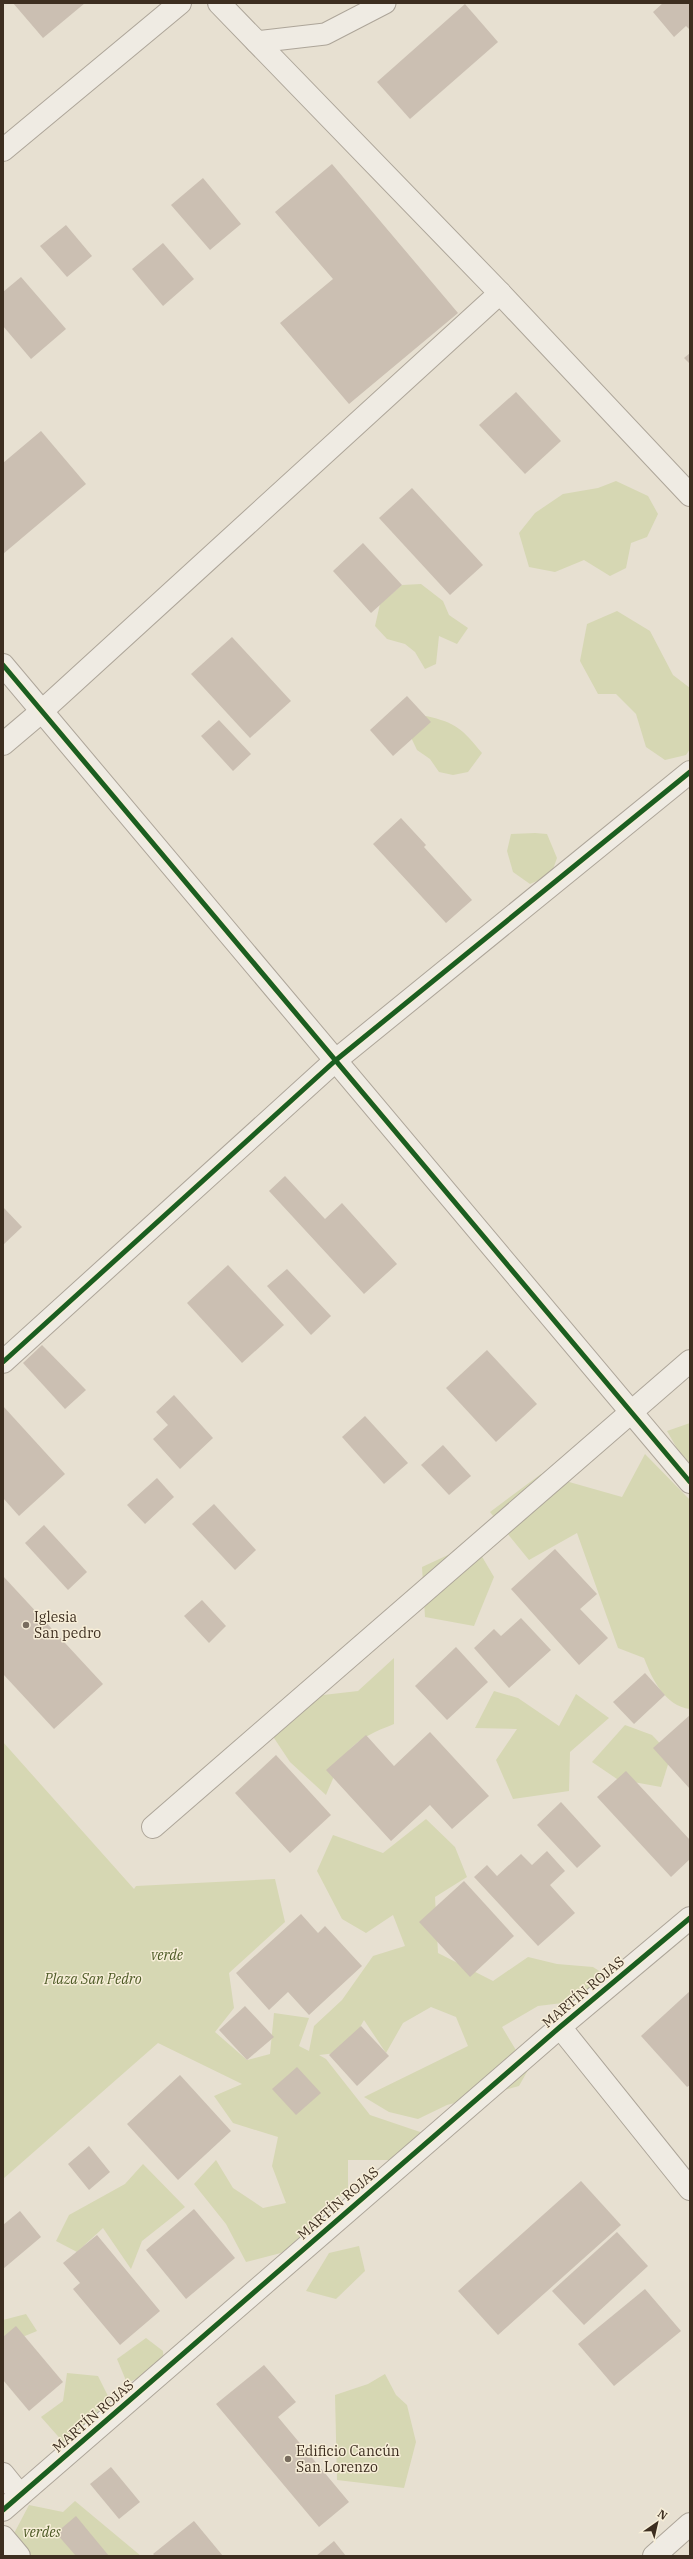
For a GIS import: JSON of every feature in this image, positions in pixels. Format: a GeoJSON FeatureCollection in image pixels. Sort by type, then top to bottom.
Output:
{"type":"FeatureCollection","features":[{"type":"Feature","properties":{"kind":"street"},"geometry":{"type":"LineString","coordinates":[[3,150],[180,3]]}},
{"type":"Feature","properties":{"kind":"street"},"geometry":{"type":"LineString","coordinates":[[219,3],[500,293],[690,496]]}},
{"type":"Feature","properties":{"kind":"street"},"geometry":{"type":"LineString","coordinates":[[3,744],[42,711],[500,293]]}},
{"type":"Feature","properties":{"kind":"street"},"geometry":{"type":"LineString","coordinates":[[3,665],[632,1411],[690,1482]]}},
{"type":"Feature","properties":{"kind":"street"},"geometry":{"type":"LineString","coordinates":[[3,1362],[336,1060],[690,772]]}},
{"type":"Feature","properties":{"kind":"street"},"geometry":{"type":"LineString","coordinates":[[153,1828],[690,1361]]}},
{"type":"Feature","properties":{"kind":"street","name":"MARTÍN ROJAS"},"geometry":{"type":"LineString","coordinates":[[3,2510],[560,2027],[690,1918]]}},
{"type":"Feature","properties":{"kind":"street"},"geometry":{"type":"LineString","coordinates":[[560,2027],[690,2189]]}},
{"type":"Feature","properties":{"kind":"street"},"geometry":{"type":"LineString","coordinates":[[3,2474],[20,2494]]}},
{"type":"Feature","properties":{"kind":"street"},"geometry":{"type":"LineString","coordinates":[[654,2556],[690,2524]]}},
{"type":"Feature","properties":{"kind":"street"},"geometry":{"type":"LineString","coordinates":[[3,2537],[19,2556]]}},
{"type":"Feature","properties":{"kind":"lane"},"geometry":{"type":"LineString","coordinates":[[256,42],[324,34],[385,3]]}},
{"type":"Feature","properties":{"kind":"green space"},"geometry":{"type":"Polygon","coordinates":[[[616,481],[648,496],[658,514],[647,537],[631,543],[626,568],[610,576],[584,560],[555,572],[529,567],[519,533],[535,513],[563,494],[598,488],[616,481]]]}},
{"type":"Feature","properties":{"kind":"green space"},"geometry":{"type":"Polygon","coordinates":[[[421,584],[443,601],[449,615],[468,628],[457,644],[439,636],[436,664],[425,669],[415,652],[405,644],[387,639],[375,626],[380,604],[402,585],[421,584]]]}},
{"type":"Feature","properties":{"kind":"green space"},"geometry":{"type":"Polygon","coordinates":[[[617,611],[650,631],[673,675],[690,688],[690,749],[686,755],[665,760],[646,747],[636,714],[616,694],[598,694],[580,661],[587,624],[617,611]]]}},
{"type":"Feature","properties":{"kind":"green space"},"geometry":{"type":"Polygon","coordinates":[[[426,716],[452,724],[464,733],[482,753],[468,772],[453,775],[439,772],[430,759],[417,750],[407,729],[426,716]]]}},
{"type":"Feature","properties":{"kind":"green space"},"geometry":{"type":"Polygon","coordinates":[[[511,834],[547,834],[557,858],[551,875],[530,884],[513,872],[507,851],[511,834]]]}},
{"type":"Feature","properties":{"kind":"green space"},"geometry":{"type":"Polygon","coordinates":[[[690,1423],[690,1471],[667,1431],[690,1423]]]}},
{"type":"Feature","properties":{"kind":"green space"},"geometry":{"type":"Polygon","coordinates":[[[645,1454],[690,1500],[690,1709],[673,1703],[667,1697],[655,1683],[644,1658],[618,1648],[577,1533],[529,1560],[490,1512],[541,1474],[622,1497],[645,1454]]]}},
{"type":"Feature","properties":{"kind":"green space"},"geometry":{"type":"Polygon","coordinates":[[[474,1543],[494,1577],[474,1626],[425,1617],[422,1567],[474,1543]]]}},
{"type":"Feature","properties":{"kind":"green space"},"geometry":{"type":"Polygon","coordinates":[[[394,1658],[394,1724],[367,1736],[350,1749],[338,1767],[326,1795],[290,1762],[270,1732],[297,1698],[358,1691],[394,1658]]]}},
{"type":"Feature","properties":{"kind":"green space"},"geometry":{"type":"Polygon","coordinates":[[[494,1691],[518,1698],[559,1726],[576,1694],[609,1718],[570,1752],[569,1791],[513,1799],[496,1760],[517,1729],[475,1728],[494,1691]]]}},
{"type":"Feature","properties":{"kind":"green space"},"geometry":{"type":"Polygon","coordinates":[[[625,1725],[652,1735],[671,1755],[661,1787],[617,1779],[592,1762],[625,1725]]]}},
{"type":"Feature","properties":{"kind":"green space"},"geometry":{"type":"Polygon","coordinates":[[[3,1742],[134,1889],[136,1886],[275,1879],[285,1922],[229,1973],[234,2008],[215,2032],[247,2060],[270,2054],[274,2013],[309,2018],[299,2046],[309,2051],[314,2026],[342,2000],[373,1956],[405,1946],[393,1915],[366,1933],[342,1919],[317,1871],[333,1835],[383,1853],[426,1819],[455,1847],[467,1877],[435,1897],[438,1953],[493,1981],[528,1957],[557,1964],[593,1967],[615,1981],[611,1997],[538,2006],[502,2027],[528,2070],[519,2086],[447,2105],[418,2119],[389,2112],[364,2097],[468,2046],[456,2017],[431,2007],[403,2023],[386,2053],[364,2020],[346,2052],[319,2055],[326,2059],[370,2115],[426,2134],[401,2160],[348,2160],[348,2191],[317,2213],[300,2248],[246,2262],[226,2224],[194,2184],[216,2160],[233,2188],[263,2208],[286,2203],[272,2166],[278,2137],[233,2123],[214,2096],[242,2084],[158,2043],[3,2179],[3,1742]]]}},
{"type":"Feature","properties":{"kind":"green space"},"geometry":{"type":"Polygon","coordinates":[[[143,2164],[185,2207],[142,2241],[131,2269],[103,2228],[77,2252],[56,2241],[69,2215],[125,2184],[143,2164]]]}},
{"type":"Feature","properties":{"kind":"green space"},"geometry":{"type":"Polygon","coordinates":[[[359,2246],[365,2271],[336,2299],[306,2291],[329,2253],[359,2246]]]}},
{"type":"Feature","properties":{"kind":"green space"},"geometry":{"type":"Polygon","coordinates":[[[26,2314],[37,2331],[3,2345],[3,2320],[26,2314]]]}},
{"type":"Feature","properties":{"kind":"green space"},"geometry":{"type":"Polygon","coordinates":[[[146,2338],[163,2351],[164,2367],[127,2383],[117,2359],[146,2338]]]}},
{"type":"Feature","properties":{"kind":"green space"},"geometry":{"type":"Polygon","coordinates":[[[67,2373],[98,2376],[110,2400],[64,2443],[41,2417],[63,2401],[67,2373]]]}},
{"type":"Feature","properties":{"kind":"green space"},"geometry":{"type":"Polygon","coordinates":[[[385,2374],[396,2395],[407,2405],[416,2442],[404,2488],[337,2480],[335,2395],[368,2384],[385,2374]]]}},
{"type":"Feature","properties":{"kind":"green space","name":"verdes"},"geometry":{"type":"Polygon","coordinates":[[[75,2501],[141,2556],[23,2556],[10,2541],[29,2505],[63,2512],[75,2501]]]}},
{"type":"Feature","properties":{"kind":"building"},"geometry":{"type":"Polygon","coordinates":[[[13,3],[85,3],[43,38],[13,3]]]}},
{"type":"Feature","properties":{"kind":"building"},"geometry":{"type":"Polygon","coordinates":[[[663,3],[690,3],[690,30],[686,26],[674,37],[653,12],[663,3]]]}},
{"type":"Feature","properties":{"kind":"building"},"geometry":{"type":"Polygon","coordinates":[[[465,4],[498,42],[410,119],[377,82],[465,4]]]}},
{"type":"Feature","properties":{"kind":"building"},"geometry":{"type":"Polygon","coordinates":[[[332,164],[458,313],[349,404],[280,323],[333,279],[275,212],[332,164]]]}},
{"type":"Feature","properties":{"kind":"building"},"geometry":{"type":"Polygon","coordinates":[[[203,178],[241,224],[210,250],[171,205],[203,178]]]}},
{"type":"Feature","properties":{"kind":"building"},"geometry":{"type":"Polygon","coordinates":[[[66,225],[92,256],[67,277],[40,246],[66,225]]]}},
{"type":"Feature","properties":{"kind":"building"},"geometry":{"type":"Polygon","coordinates":[[[163,243],[194,279],[163,306],[132,269],[163,243]]]}},
{"type":"Feature","properties":{"kind":"building"},"geometry":{"type":"Polygon","coordinates":[[[21,277],[66,329],[31,359],[3,326],[3,292],[21,277]]]}},
{"type":"Feature","properties":{"kind":"building"},"geometry":{"type":"Polygon","coordinates":[[[690,353],[690,364],[684,358],[690,353]]]}},
{"type":"Feature","properties":{"kind":"building"},"geometry":{"type":"Polygon","coordinates":[[[516,392],[561,441],[525,474],[479,425],[516,392]]]}},
{"type":"Feature","properties":{"kind":"building"},"geometry":{"type":"Polygon","coordinates":[[[41,431],[86,484],[3,554],[3,463],[41,431]]]}},
{"type":"Feature","properties":{"kind":"building"},"geometry":{"type":"Polygon","coordinates":[[[412,488],[483,565],[450,595],[379,518],[412,488]]]}},
{"type":"Feature","properties":{"kind":"building"},"geometry":{"type":"Polygon","coordinates":[[[363,543],[402,585],[371,613],[333,571],[363,543]]]}},
{"type":"Feature","properties":{"kind":"building"},"geometry":{"type":"Polygon","coordinates":[[[232,637],[291,701],[250,738],[191,674],[232,637]]]}},
{"type":"Feature","properties":{"kind":"building"},"geometry":{"type":"Polygon","coordinates":[[[407,696],[431,722],[393,756],[370,730],[407,696]]]}},
{"type":"Feature","properties":{"kind":"building"},"geometry":{"type":"Polygon","coordinates":[[[219,720],[251,754],[233,771],[201,736],[219,720]]]}},
{"type":"Feature","properties":{"kind":"building"},"geometry":{"type":"Polygon","coordinates":[[[401,818],[426,845],[424,847],[472,900],[446,923],[373,844],[401,818]]]}},
{"type":"Feature","properties":{"kind":"building"},"geometry":{"type":"Polygon","coordinates":[[[285,1176],[325,1219],[342,1203],[397,1264],[364,1294],[269,1191],[285,1176]]]}},
{"type":"Feature","properties":{"kind":"building"},"geometry":{"type":"Polygon","coordinates":[[[3,1207],[22,1227],[3,1245],[3,1207]]]}},
{"type":"Feature","properties":{"kind":"building"},"geometry":{"type":"Polygon","coordinates":[[[228,1265],[284,1325],[242,1363],[187,1303],[228,1265]]]}},
{"type":"Feature","properties":{"kind":"building"},"geometry":{"type":"Polygon","coordinates":[[[287,1269],[331,1316],[311,1335],[267,1286],[287,1269]]]}},
{"type":"Feature","properties":{"kind":"building"},"geometry":{"type":"Polygon","coordinates":[[[42,1345],[86,1390],[65,1409],[23,1363],[42,1345]]]}},
{"type":"Feature","properties":{"kind":"building"},"geometry":{"type":"Polygon","coordinates":[[[487,1350],[537,1404],[496,1442],[446,1388],[487,1350]]]}},
{"type":"Feature","properties":{"kind":"building"},"geometry":{"type":"Polygon","coordinates":[[[174,1395],[213,1438],[180,1469],[153,1439],[168,1425],[156,1412],[174,1395]]]}},
{"type":"Feature","properties":{"kind":"building"},"geometry":{"type":"Polygon","coordinates":[[[3,1406],[65,1474],[19,1516],[3,1498],[3,1406]]]}},
{"type":"Feature","properties":{"kind":"building"},"geometry":{"type":"Polygon","coordinates":[[[365,1416],[408,1463],[384,1484],[342,1437],[365,1416]]]}},
{"type":"Feature","properties":{"kind":"building"},"geometry":{"type":"Polygon","coordinates":[[[443,1445],[471,1476],[449,1495],[421,1465],[443,1445]]]}},
{"type":"Feature","properties":{"kind":"building"},"geometry":{"type":"Polygon","coordinates":[[[157,1478],[174,1497],[145,1524],[127,1505],[157,1478]]]}},
{"type":"Feature","properties":{"kind":"building"},"geometry":{"type":"Polygon","coordinates":[[[214,1504],[256,1550],[235,1570],[192,1524],[214,1504]]]}},
{"type":"Feature","properties":{"kind":"building"},"geometry":{"type":"Polygon","coordinates":[[[44,1525],[87,1572],[68,1590],[25,1543],[44,1525]]]}},
{"type":"Feature","properties":{"kind":"building"},"geometry":{"type":"Polygon","coordinates":[[[555,1549],[597,1594],[580,1609],[608,1638],[579,1665],[511,1589],[555,1549]]]}},
{"type":"Feature","properties":{"kind":"building","name":"Iglesia San pedro"},"geometry":{"type":"Polygon","coordinates":[[[3,1576],[103,1684],[54,1729],[3,1674],[3,1576]]]}},
{"type":"Feature","properties":{"kind":"building"},"geometry":{"type":"Polygon","coordinates":[[[202,1600],[226,1626],[209,1643],[184,1616],[202,1600]]]}},
{"type":"Feature","properties":{"kind":"building"},"geometry":{"type":"Polygon","coordinates":[[[521,1618],[551,1650],[509,1688],[474,1648],[494,1629],[501,1636],[521,1618]]]}},
{"type":"Feature","properties":{"kind":"building"},"geometry":{"type":"Polygon","coordinates":[[[456,1647],[488,1682],[447,1720],[415,1686],[456,1647]]]}},
{"type":"Feature","properties":{"kind":"building"},"geometry":{"type":"Polygon","coordinates":[[[645,1673],[665,1695],[634,1724],[613,1702],[645,1673]]]}},
{"type":"Feature","properties":{"kind":"building"},"geometry":{"type":"Polygon","coordinates":[[[690,1715],[690,1789],[653,1748],[690,1715]]]}},
{"type":"Feature","properties":{"kind":"building"},"geometry":{"type":"Polygon","coordinates":[[[430,1732],[489,1796],[452,1829],[430,1805],[391,1841],[326,1770],[366,1735],[394,1766],[430,1732]]]}},
{"type":"Feature","properties":{"kind":"building"},"geometry":{"type":"Polygon","coordinates":[[[276,1755],[331,1815],[290,1853],[235,1793],[276,1755]]]}},
{"type":"Feature","properties":{"kind":"building"},"geometry":{"type":"Polygon","coordinates":[[[626,1771],[690,1840],[690,1859],[671,1877],[597,1797],[626,1771]]]}},
{"type":"Feature","properties":{"kind":"building"},"geometry":{"type":"Polygon","coordinates":[[[561,1802],[601,1846],[577,1868],[537,1825],[561,1802]]]}},
{"type":"Feature","properties":{"kind":"building"},"geometry":{"type":"Polygon","coordinates":[[[547,1851],[565,1871],[550,1885],[575,1913],[538,1946],[474,1877],[487,1865],[497,1876],[521,1854],[532,1865],[547,1851]]]}},
{"type":"Feature","properties":{"kind":"building"},"geometry":{"type":"Polygon","coordinates":[[[464,1881],[514,1936],[470,1977],[419,1922],[464,1881]]]}},
{"type":"Feature","properties":{"kind":"building"},"geometry":{"type":"Polygon","coordinates":[[[301,1914],[318,1933],[325,1926],[362,1966],[309,2015],[288,1992],[269,2010],[236,1973],[301,1914]]]}},
{"type":"Feature","properties":{"kind":"building"},"geometry":{"type":"Polygon","coordinates":[[[690,1991],[690,2085],[687,2087],[641,2036],[690,1991]]]}},
{"type":"Feature","properties":{"kind":"building"},"geometry":{"type":"Polygon","coordinates":[[[245,2006],[274,2037],[247,2060],[219,2030],[245,2006]]]}},
{"type":"Feature","properties":{"kind":"building"},"geometry":{"type":"Polygon","coordinates":[[[361,2026],[389,2056],[357,2086],[329,2055],[361,2026]]]}},
{"type":"Feature","properties":{"kind":"building"},"geometry":{"type":"Polygon","coordinates":[[[297,2067],[321,2093],[296,2115],[272,2089],[297,2067]]]}},
{"type":"Feature","properties":{"kind":"building"},"geometry":{"type":"Polygon","coordinates":[[[180,2075],[231,2131],[178,2180],[127,2124],[180,2075]]]}},
{"type":"Feature","properties":{"kind":"building"},"geometry":{"type":"Polygon","coordinates":[[[89,2146],[110,2172],[89,2190],[68,2164],[89,2146]]]}},
{"type":"Feature","properties":{"kind":"building"},"geometry":{"type":"Polygon","coordinates":[[[581,2181],[621,2225],[498,2335],[458,2291],[581,2181]]]}},
{"type":"Feature","properties":{"kind":"building"},"geometry":{"type":"Polygon","coordinates":[[[194,2209],[235,2258],[186,2299],[146,2250],[194,2209]]]}},
{"type":"Feature","properties":{"kind":"building"},"geometry":{"type":"Polygon","coordinates":[[[20,2211],[41,2237],[3,2269],[3,2225],[20,2211]]]}},
{"type":"Feature","properties":{"kind":"building"},"geometry":{"type":"Polygon","coordinates":[[[617,2232],[648,2266],[584,2325],[552,2291],[617,2232]]]}},
{"type":"Feature","properties":{"kind":"building"},"geometry":{"type":"Polygon","coordinates":[[[97,2235],[160,2311],[120,2345],[73,2289],[80,2283],[63,2263],[97,2235]]]}},
{"type":"Feature","properties":{"kind":"building"},"geometry":{"type":"Polygon","coordinates":[[[645,2289],[681,2331],[614,2386],[578,2344],[645,2289]]]}},
{"type":"Feature","properties":{"kind":"building"},"geometry":{"type":"Polygon","coordinates":[[[16,2326],[63,2382],[29,2411],[3,2380],[3,2337],[16,2326]]]}},
{"type":"Feature","properties":{"kind":"building","name":"Edificio Cancún San Lorenzo"},"geometry":{"type":"Polygon","coordinates":[[[264,2365],[296,2402],[278,2417],[349,2502],[319,2527],[216,2404],[264,2365]]]}},
{"type":"Feature","properties":{"kind":"building"},"geometry":{"type":"Polygon","coordinates":[[[111,2467],[140,2502],[119,2519],[90,2484],[111,2467]]]}},
{"type":"Feature","properties":{"kind":"building"},"geometry":{"type":"Polygon","coordinates":[[[76,2516],[109,2556],[76,2556],[56,2533],[76,2516]]]}},
{"type":"Feature","properties":{"kind":"building"},"geometry":{"type":"Polygon","coordinates":[[[194,2521],[223,2556],[155,2556],[153,2554],[194,2521]]]}},
{"type":"Feature","properties":{"kind":"building"},"geometry":{"type":"Polygon","coordinates":[[[334,2541],[346,2556],[316,2556],[334,2541]]]}},
{"type":"Feature","properties":{"kind":"cycle path"},"geometry":{"type":"LineString","coordinates":[[3,665],[690,1482]]}},
{"type":"Feature","properties":{"kind":"cycle path"},"geometry":{"type":"LineString","coordinates":[[3,1362],[336,1060],[690,772]]}},
{"type":"Feature","properties":{"kind":"cycle path"},"geometry":{"type":"LineString","coordinates":[[3,2510],[560,2027],[690,1918]]}},
{"type":"Feature","properties":{"kind":"place","name":"Iglesia San pedro"},"geometry":{"type":"Point","coordinates":[26,1625]}},
{"type":"Feature","properties":{"kind":"place","name":"Edificio Cancún San Lorenzo"},"geometry":{"type":"Point","coordinates":[288,2459]}},
{"type":"Feature","properties":{"kind":"park label","name":"verde"},"geometry":{"type":"Point","coordinates":[167,1955]}},
{"type":"Feature","properties":{"kind":"park label","name":"Plaza San Pedro"},"geometry":{"type":"Point","coordinates":[93,1979]}}]}
